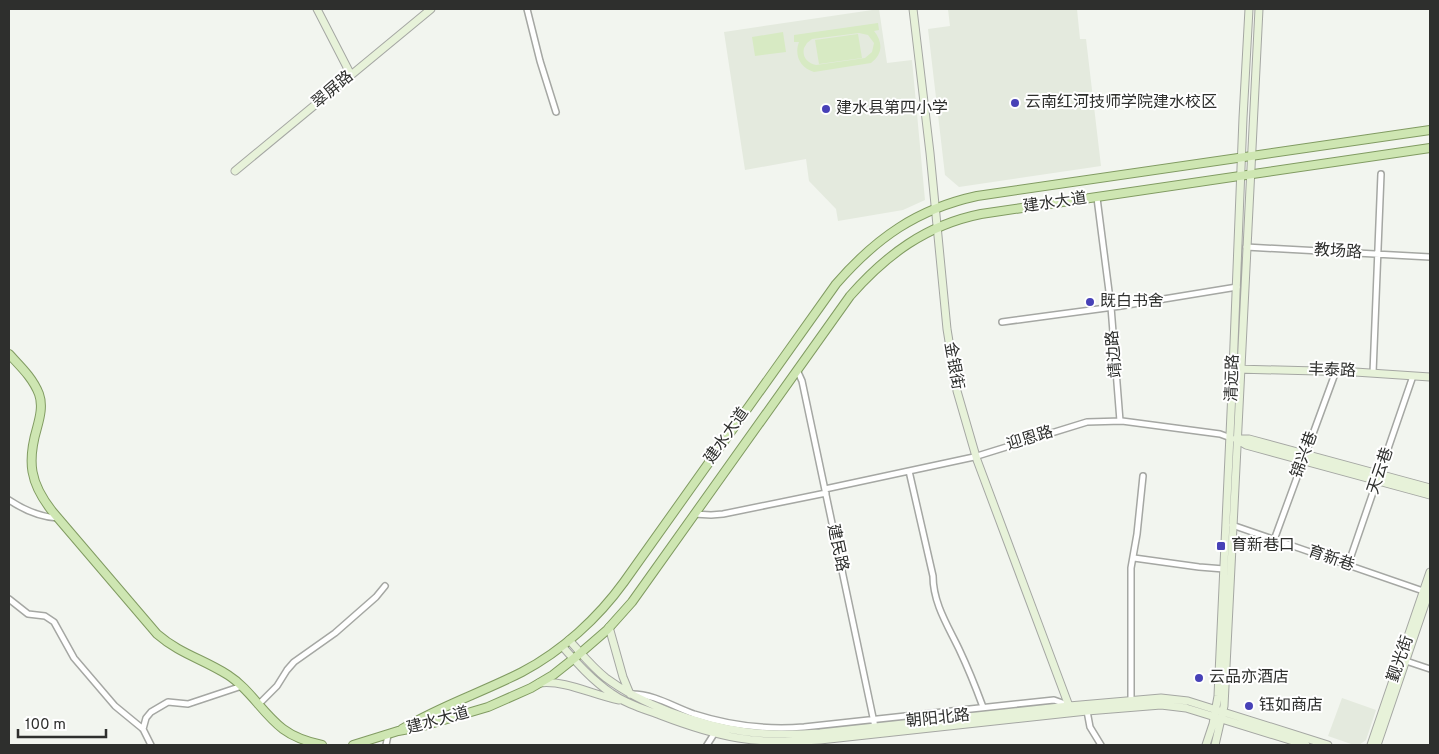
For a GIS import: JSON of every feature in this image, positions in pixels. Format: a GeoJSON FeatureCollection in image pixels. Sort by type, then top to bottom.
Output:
{"type":"FeatureCollection","features":[{"type":"Feature","properties":{"kind":"main road"},"geometry":{"type":"LineString","coordinates":[[317,9],[351,75]]}},
{"type":"Feature","properties":{"kind":"main road","name":"翠屏路"},"geometry":{"type":"LineString","coordinates":[[235,171],[431,9]]}},
{"type":"Feature","properties":{"kind":"main road","name":"金银街"},"geometry":{"type":"LineString","coordinates":[[913,9],[953,372],[962,411],[976,456],[1069,706]]}},
{"type":"Feature","properties":{"kind":"main road","name":"清远路"},"geometry":{"type":"LineString","coordinates":[[1206,745],[1219,714],[1224,569],[1236,369],[1241,176],[1249,9]]}},
{"type":"Feature","properties":{"kind":"main road","name":"清远路"},"geometry":{"type":"LineString","coordinates":[[1236,369],[1246,247],[1258,9]]}},
{"type":"Feature","properties":{"kind":"main road","name":"建水大道"},"geometry":{"type":"LineString","coordinates":[[398,731],[523,672],[562,646],[594,618],[618,591],[836,284],[878,242],[912,220],[935,208],[977,196],[1430,130]]}},
{"type":"Feature","properties":{"kind":"main road","name":"建水大道"},"geometry":{"type":"LineString","coordinates":[[398,731],[420,727],[488,707],[539,683],[574,659],[609,627],[632,602],[841,308],[869,275],[894,253],[937,227],[981,214],[1430,148]]}},
{"type":"Feature","properties":{"kind":"main road"},"geometry":{"type":"LineString","coordinates":[[9,354],[32,380],[40,395],[41,409],[31,453],[32,474],[41,496],[58,518],[157,634],[178,650],[219,670],[242,686],[277,724],[290,734],[322,745]]}},
{"type":"Feature","properties":{"kind":"main road","name":"丰泰路"},"geometry":{"type":"LineString","coordinates":[[1236,369],[1336,371],[1430,377]]}},
{"type":"Feature","properties":{"kind":"main road","name":"清远路"},"geometry":{"type":"LineString","coordinates":[[1215,745],[1219,714],[1232,525],[1233,438]]}},
{"type":"Feature","properties":{"kind":"main road","name":"迎恩路"},"geometry":{"type":"LineString","coordinates":[[1233,438],[1246,445],[1304,457],[1379,477],[1430,488]]}},
{"type":"Feature","properties":{"kind":"main road","name":"迎恩路"},"geometry":{"type":"LineString","coordinates":[[1379,477],[1430,495]]}},
{"type":"Feature","properties":{"kind":"main road","name":"觐光街"},"geometry":{"type":"LineString","coordinates":[[1377,745],[1428,591],[1430,572]]}},
{"type":"Feature","properties":{"kind":"main road","name":"觐光街"},"geometry":{"type":"LineString","coordinates":[[1372,745],[1428,591]]}},
{"type":"Feature","properties":{"kind":"main road"},"geometry":{"type":"LineString","coordinates":[[609,627],[623,678],[630,694]]}},
{"type":"Feature","properties":{"kind":"main road","name":"朝阳北路"},"geometry":{"type":"LineString","coordinates":[[569,640],[598,671],[630,694],[649,704],[690,719],[717,728],[740,732],[792,735],[874,723],[1131,699],[1161,698],[1179,700],[1306,745]]}},
{"type":"Feature","properties":{"kind":"main road","name":"朝阳北路"},"geometry":{"type":"LineString","coordinates":[[562,646],[596,681],[622,700],[688,726],[714,734],[753,741],[792,742],[1161,705],[1219,714],[1328,745]]}},
{"type":"Feature","properties":{"kind":"main road"},"geometry":{"type":"LineString","coordinates":[[539,683],[559,683],[604,697],[622,700]]}},
{"type":"Feature","properties":{"kind":"main road"},"geometry":{"type":"LineString","coordinates":[[353,745],[398,731]]}},
{"type":"Feature","properties":{"kind":"street"},"geometry":{"type":"LineString","coordinates":[[527,9],[540,61],[556,112]]}},
{"type":"Feature","properties":{"kind":"street"},"geometry":{"type":"LineString","coordinates":[[1373,373],[1381,174]]}},
{"type":"Feature","properties":{"kind":"street","name":"靖边路"},"geometry":{"type":"LineString","coordinates":[[1096,198],[1111,307],[1120,421]]}},
{"type":"Feature","properties":{"kind":"street","name":"教场路"},"geometry":{"type":"LineString","coordinates":[[1246,247],[1430,257]]}},
{"type":"Feature","properties":{"kind":"street"},"geometry":{"type":"LineString","coordinates":[[1002,322],[1237,288]]}},
{"type":"Feature","properties":{"kind":"street","name":"建民路"},"geometry":{"type":"LineString","coordinates":[[797,369],[802,381],[874,723]]}},
{"type":"Feature","properties":{"kind":"street","name":"锦兴巷"},"geometry":{"type":"LineString","coordinates":[[1274,540],[1336,371]]}},
{"type":"Feature","properties":{"kind":"street","name":"天云巷"},"geometry":{"type":"LineString","coordinates":[[1348,566],[1413,376]]}},
{"type":"Feature","properties":{"kind":"street","name":"迎恩路"},"geometry":{"type":"LineString","coordinates":[[694,514],[723,514],[976,456],[1083,423],[1120,421],[1220,434],[1233,438]]}},
{"type":"Feature","properties":{"kind":"street"},"geometry":{"type":"LineString","coordinates":[[909,470],[933,576],[937,603],[960,651],[983,707]]}},
{"type":"Feature","properties":{"kind":"street"},"geometry":{"type":"LineString","coordinates":[[1131,699],[1131,568],[1134,558],[1143,476]]}},
{"type":"Feature","properties":{"kind":"street"},"geometry":{"type":"LineString","coordinates":[[9,500],[22,509],[44,518],[58,518]]}},
{"type":"Feature","properties":{"kind":"street","name":"育新巷"},"geometry":{"type":"LineString","coordinates":[[1232,525],[1348,566],[1428,591]]}},
{"type":"Feature","properties":{"kind":"street"},"geometry":{"type":"LineString","coordinates":[[1134,558],[1224,569]]}},
{"type":"Feature","properties":{"kind":"street"},"geometry":{"type":"LineString","coordinates":[[259,704],[277,686],[294,662],[335,633],[376,597],[385,586]]}},
{"type":"Feature","properties":{"kind":"street"},"geometry":{"type":"LineString","coordinates":[[9,599],[28,614],[45,616],[54,622],[74,658],[108,698],[143,729],[151,745]]}},
{"type":"Feature","properties":{"kind":"street"},"geometry":{"type":"LineString","coordinates":[[1406,661],[1430,669]]}},
{"type":"Feature","properties":{"kind":"street"},"geometry":{"type":"LineString","coordinates":[[143,729],[146,718],[151,712],[168,702],[188,704],[242,686]]}},
{"type":"Feature","properties":{"kind":"street"},"geometry":{"type":"LineString","coordinates":[[874,723],[983,707],[1054,700],[1069,706]]}},
{"type":"Feature","properties":{"kind":"street"},"geometry":{"type":"LineString","coordinates":[[1087,711],[1090,727],[1101,745]]}},
{"type":"Feature","properties":{"kind":"street"},"geometry":{"type":"LineString","coordinates":[[707,745],[714,734]]}},
{"type":"Feature","properties":{"kind":"street"},"geometry":{"type":"LineString","coordinates":[[386,745],[388,735]]}},
{"type":"Feature","properties":{"kind":"shaded area","name":"建水县第四小学"},"geometry":{"type":"Polygon","coordinates":[[[879,9],[887,63],[912,60],[925,200],[903,210],[838,221],[836,209],[809,181],[806,159],[745,170],[724,32],[879,9]]]}},
{"type":"Feature","properties":{"kind":"shaded area","name":"云南红河技师学院建水校区"},"geometry":{"type":"Polygon","coordinates":[[[948,9],[1077,9],[1080,39],[1086,39],[1101,166],[959,187],[945,175],[928,29],[950,26],[948,9]]]}},
{"type":"Feature","properties":{"kind":"shaded area"},"geometry":{"type":"Polygon","coordinates":[[[1342,698],[1376,710],[1366,740],[1359,745],[1328,736],[1342,698]]]}},
{"type":"Feature","properties":{"kind":"green space"},"geometry":{"type":"Polygon","coordinates":[[[878,23],[879,30],[874,31],[879,39],[880,52],[871,63],[814,72],[805,67],[799,60],[797,52],[799,42],[794,42],[794,35],[878,23]],[[859,33],[812,39],[804,48],[805,57],[810,63],[816,65],[865,58],[872,52],[874,43],[868,35],[859,33]]]}},
{"type":"Feature","properties":{"kind":"green space"},"geometry":{"type":"Polygon","coordinates":[[[783,32],[786,52],[755,56],[752,37],[783,32]]]}},
{"type":"Feature","properties":{"kind":"green space"},"geometry":{"type":"Polygon","coordinates":[[[858,34],[862,58],[819,64],[815,40],[858,34]]]}},
{"type":"Feature","properties":{"kind":"place","name":"云南红河技师学院建水校区"},"geometry":{"type":"Point","coordinates":[1015,103]}},
{"type":"Feature","properties":{"kind":"place","name":"建水县第四小学"},"geometry":{"type":"Point","coordinates":[826,109]}},
{"type":"Feature","properties":{"kind":"place","name":"既白书舍"},"geometry":{"type":"Point","coordinates":[1090,302]}},
{"type":"Feature","properties":{"kind":"place","name":"育新巷口"},"geometry":{"type":"Point","coordinates":[1221,546]}},
{"type":"Feature","properties":{"kind":"place","name":"云品亦酒店"},"geometry":{"type":"Point","coordinates":[1199,678]}},
{"type":"Feature","properties":{"kind":"place","name":"钰如商店"},"geometry":{"type":"Point","coordinates":[1249,706]}}]}
